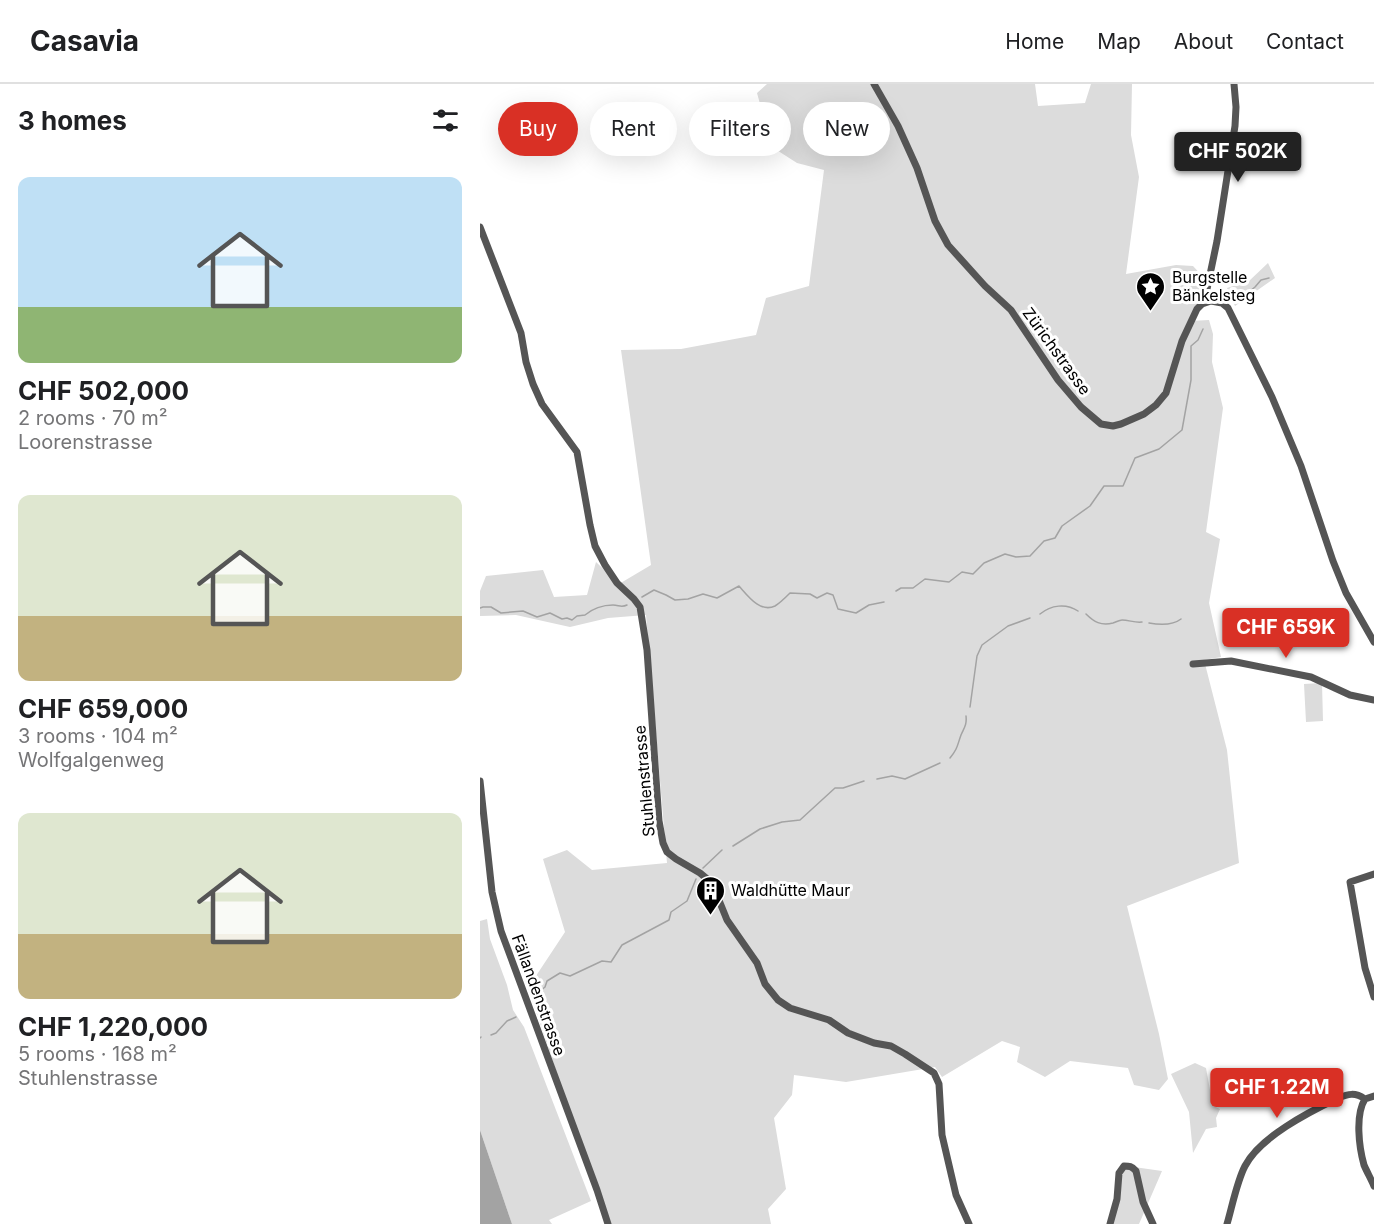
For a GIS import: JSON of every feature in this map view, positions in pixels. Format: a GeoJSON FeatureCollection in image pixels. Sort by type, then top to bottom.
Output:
{"type":"FeatureCollection","features":[{"type":"Feature","properties":{"kind":"street","name":"Zürichstrasse"},"geometry":{"type":"LineString","coordinates":[[874,84],[898,126],[917,168],[935,221],[948,245],[985,286],[1011,310],[1058,380],[1081,407],[1101,424],[1113,426],[1120,424],[1144,414],[1156,405],[1166,393],[1182,341],[1197,309],[1207,302]]}},
{"type":"Feature","properties":{"kind":"street"},"geometry":{"type":"LineString","coordinates":[[1234,84],[1235,126],[1217,242],[1207,289],[1207,302],[1222,303],[1233,315],[1301,466],[1346,593],[1374,642]]}},
{"type":"Feature","properties":{"kind":"street","name":"Stuhlenstrasse"},"geometry":{"type":"LineString","coordinates":[[480,226],[521,333],[533,384],[542,404],[577,452],[595,546],[617,583],[640,608],[648,650],[659,821],[667,852],[712,883],[727,920],[757,963],[765,984],[778,1000],[790,1008],[829,1020],[848,1033],[874,1044],[891,1047],[934,1073],[939,1084],[942,1134],[956,1195],[969,1224]]}},
{"type":"Feature","properties":{"kind":"street"},"geometry":{"type":"LineString","coordinates":[[1193,664],[1231,661],[1311,677],[1350,695],[1374,700]]}},
{"type":"Feature","properties":{"kind":"street","name":"Fällandenstrasse"},"geometry":{"type":"LineString","coordinates":[[480,781],[492,892],[501,931],[608,1224]]}},
{"type":"Feature","properties":{"kind":"street"},"geometry":{"type":"LineString","coordinates":[[1374,874],[1350,882],[1365,969],[1374,997]]}},
{"type":"Feature","properties":{"kind":"street"},"geometry":{"type":"LineString","coordinates":[[1227,1224],[1244,1167],[1270,1138],[1338,1098],[1357,1094],[1365,1100]]}},
{"type":"Feature","properties":{"kind":"street"},"geometry":{"type":"LineString","coordinates":[[1374,1096],[1365,1100],[1360,1109],[1360,1140],[1364,1165],[1374,1186]]}},
{"type":"Feature","properties":{"kind":"street"},"geometry":{"type":"LineString","coordinates":[[1110,1224],[1117,1199],[1119,1173],[1124,1166],[1129,1166],[1134,1167],[1136,1171],[1143,1202],[1153,1224]]}},
{"type":"Feature","properties":{"kind":"shaded area"},"geometry":{"type":"Polygon","coordinates":[[[767,84],[1035,84],[1038,106],[1085,103],[1091,84],[1132,84],[1131,135],[1139,177],[1126,274],[1176,265],[1193,266],[1206,280],[1205,293],[1190,321],[1209,320],[1213,334],[1212,362],[1223,408],[1206,532],[1220,539],[1209,603],[1221,657],[1204,660],[1227,750],[1239,863],[1127,906],[1168,1079],[1159,1090],[1134,1085],[1128,1068],[1070,1061],[1045,1077],[1017,1062],[1020,1047],[1002,1041],[942,1077],[935,1067],[846,1082],[794,1075],[792,1095],[774,1118],[786,1189],[768,1209],[771,1224],[608,1224],[528,988],[565,932],[543,859],[567,850],[592,870],[667,863],[646,615],[608,618],[570,627],[516,615],[480,616],[480,591],[486,576],[543,570],[554,597],[587,595],[596,562],[619,584],[651,565],[621,350],[681,349],[756,335],[766,298],[809,286],[824,170],[797,163],[786,156],[791,156],[791,102],[760,102],[757,93],[767,84]]]}},
{"type":"Feature","properties":{"kind":"shaded area"},"geometry":{"type":"Polygon","coordinates":[[[1268,263],[1275,278],[1235,306],[1227,288],[1249,281],[1268,263]]]}},
{"type":"Feature","properties":{"kind":"shaded area"},"geometry":{"type":"Polygon","coordinates":[[[1322,683],[1323,721],[1306,722],[1304,684],[1322,683]]]}},
{"type":"Feature","properties":{"kind":"shaded area"},"geometry":{"type":"Polygon","coordinates":[[[487,919],[490,939],[507,985],[513,1010],[524,1027],[591,1201],[549,1220],[552,1224],[512,1224],[480,1130],[480,921],[487,919]]]}},
{"type":"Feature","properties":{"kind":"shaded area"},"geometry":{"type":"Polygon","coordinates":[[[1195,1063],[1206,1068],[1213,1106],[1220,1109],[1216,1118],[1217,1127],[1206,1129],[1193,1153],[1189,1112],[1171,1074],[1195,1063]]]}},
{"type":"Feature","properties":{"kind":"shaded area"},"geometry":{"type":"Polygon","coordinates":[[[480,1130],[512,1224],[480,1224],[480,1130]]]}},
{"type":"Feature","properties":{"kind":"shaded area"},"geometry":{"type":"Polygon","coordinates":[[[1134,1167],[1162,1171],[1139,1224],[1110,1224],[1120,1170],[1134,1167]]]}},
{"type":"Feature","properties":{"kind":"waterway"},"geometry":{"type":"LineString","coordinates":[[1238,301],[1261,280],[1269,278]]}},
{"type":"Feature","properties":{"kind":"waterway"},"geometry":{"type":"LineString","coordinates":[[896,591],[901,588],[913,588],[925,579],[949,582],[962,572],[973,574],[984,563],[1005,554],[1016,557],[1030,556],[1044,541],[1055,538],[1062,526],[1090,506],[1104,486],[1123,486],[1135,458],[1159,449],[1182,430],[1191,380],[1191,346],[1198,340],[1203,329]]}},
{"type":"Feature","properties":{"kind":"waterway"},"geometry":{"type":"LineString","coordinates":[[642,597],[654,590],[675,600],[703,594],[717,598],[739,586],[750,599],[770,608],[790,593],[810,594],[817,598],[827,593],[833,595],[838,609],[856,613],[869,605],[884,602]]}},
{"type":"Feature","properties":{"kind":"waterway"},"geometry":{"type":"LineString","coordinates":[[480,608],[491,607],[501,613],[523,611],[537,617],[550,613],[562,619],[572,620],[602,607],[627,605]]}},
{"type":"Feature","properties":{"kind":"waterway"},"geometry":{"type":"LineString","coordinates":[[1040,614],[1059,606],[1078,611]]}},
{"type":"Feature","properties":{"kind":"waterway"},"geometry":{"type":"LineString","coordinates":[[1086,614],[1101,624],[1122,620],[1142,622]]}},
{"type":"Feature","properties":{"kind":"waterway"},"geometry":{"type":"LineString","coordinates":[[970,707],[977,656],[982,645],[1008,626],[1030,618]]}},
{"type":"Feature","properties":{"kind":"waterway"},"geometry":{"type":"LineString","coordinates":[[1149,623],[1170,624],[1181,619]]}},
{"type":"Feature","properties":{"kind":"waterway"},"geometry":{"type":"LineString","coordinates":[[950,758],[965,726],[966,716]]}},
{"type":"Feature","properties":{"kind":"waterway"},"geometry":{"type":"LineString","coordinates":[[877,779],[892,776],[905,779],[940,763]]}},
{"type":"Feature","properties":{"kind":"waterway"},"geometry":{"type":"LineString","coordinates":[[733,846],[760,829],[782,822],[800,820],[835,788],[843,788],[864,781]]}},
{"type":"Feature","properties":{"kind":"waterway"},"geometry":{"type":"LineString","coordinates":[[703,868],[722,850]]}},
{"type":"Feature","properties":{"kind":"waterway"},"geometry":{"type":"LineString","coordinates":[[534,996],[545,987],[547,981],[560,973],[570,976],[602,961],[611,962],[622,945],[669,920],[671,912],[687,901],[696,879]]}},
{"type":"Feature","properties":{"kind":"waterway"},"geometry":{"type":"LineString","coordinates":[[491,1035],[507,1021],[516,1017]]}},
{"type":"Feature","properties":{"kind":"place","name":"Burgstelle Bänkelsteg"},"geometry":{"type":"Point","coordinates":[1151,312]}},
{"type":"Feature","properties":{"kind":"place","name":"Waldhütte Maur"},"geometry":{"type":"Point","coordinates":[710,916]}}]}
